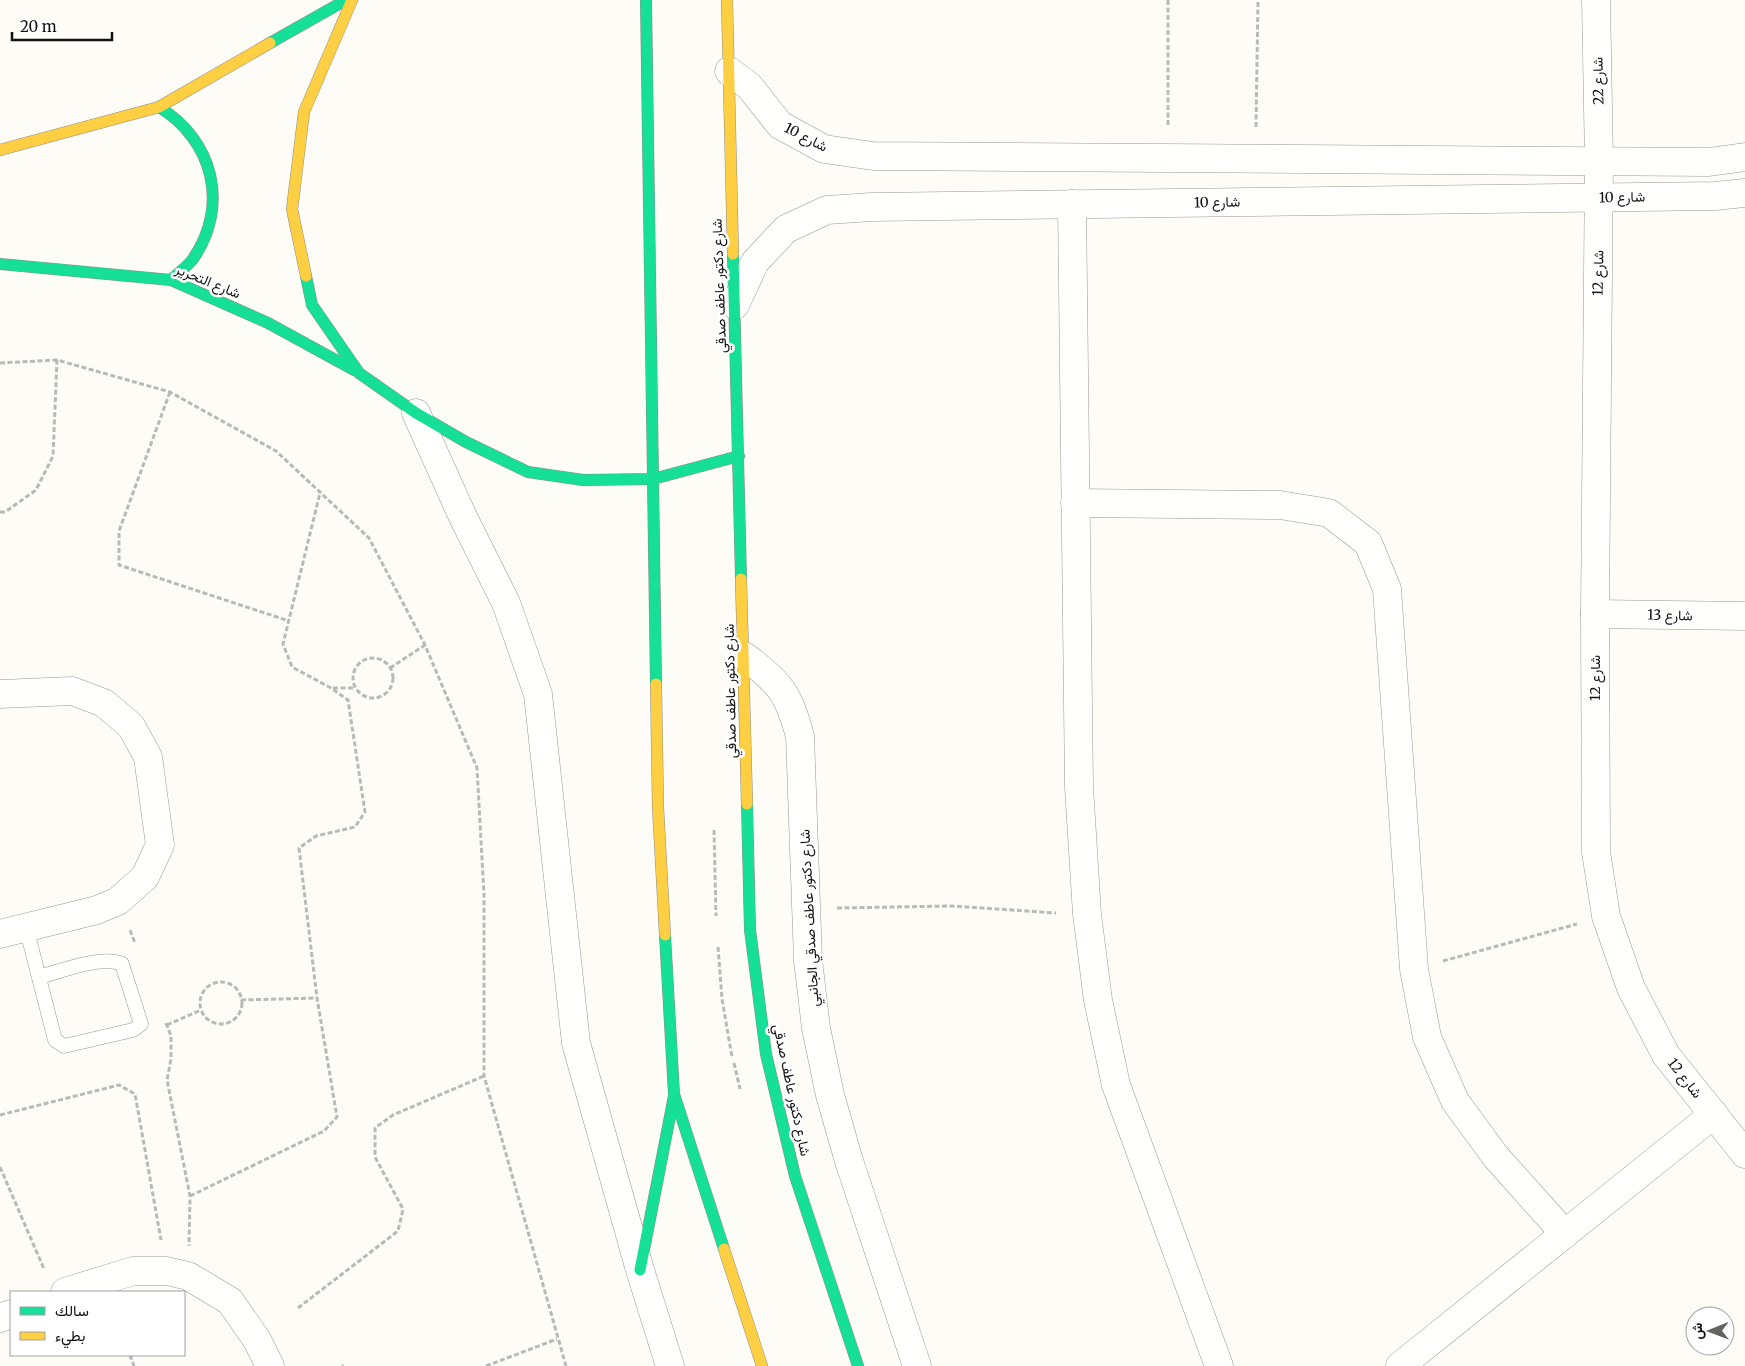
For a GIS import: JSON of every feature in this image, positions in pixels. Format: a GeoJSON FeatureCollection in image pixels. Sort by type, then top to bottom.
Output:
{"type":"FeatureCollection","features":[{"type":"Feature","properties":{"kind":"street"},"geometry":{"type":"LineString","coordinates":[[0,150],[159,106],[346,0]]}},
{"type":"Feature","properties":{"kind":"street"},"geometry":{"type":"LineString","coordinates":[[352,0],[304,112],[292,209],[312,305],[359,373],[416,413],[466,442],[528,472],[583,480],[653,479],[739,456]]}},
{"type":"Feature","properties":{"kind":"street"},"geometry":{"type":"LineString","coordinates":[[640,1270],[674,1094],[658,806],[646,0]]}},
{"type":"Feature","properties":{"kind":"street","name":"شارع دكتور عاطف صدقي"},"geometry":{"type":"LineString","coordinates":[[727,0],[750,930],[766,1054],[795,1176],[858,1366]]}},
{"type":"Feature","properties":{"kind":"street","name":"شارع 22"},"geometry":{"type":"LineString","coordinates":[[1596,0],[1599,161]]}},
{"type":"Feature","properties":{"kind":"street","name":"شارع 10"},"geometry":{"type":"LineString","coordinates":[[729,71],[749,86],[780,125],[824,149],[873,156],[1709,162],[1745,157]]}},
{"type":"Feature","properties":{"kind":"street"},"geometry":{"type":"LineString","coordinates":[[159,106],[184,124],[201,148],[212,175],[214,205],[208,234],[192,260],[171,280]]}},
{"type":"Feature","properties":{"kind":"street","name":"شارع 12"},"geometry":{"type":"LineString","coordinates":[[1599,161],[1595,614],[1596,852],[1606,916],[1630,988],[1666,1055],[1745,1154]]}},
{"type":"Feature","properties":{"kind":"street","name":"شارع 10"},"geometry":{"type":"LineString","coordinates":[[735,305],[755,262],[786,229],[827,210],[872,207],[1715,196],[1745,193]]}},
{"type":"Feature","properties":{"kind":"street"},"geometry":{"type":"LineString","coordinates":[[1072,204],[1079,787],[1086,914],[1098,1000],[1116,1084],[1219,1366]]}},
{"type":"Feature","properties":{"kind":"street","name":"شارع التحرير"},"geometry":{"type":"LineString","coordinates":[[0,264],[171,280],[268,323],[359,373]]}},
{"type":"Feature","properties":{"kind":"street"},"geometry":{"type":"LineString","coordinates":[[416,413],[463,517],[506,603],[538,694],[576,1043],[640,1270],[670,1366]]}},
{"type":"Feature","properties":{"kind":"street"},"geometry":{"type":"LineString","coordinates":[[1076,503],[1280,505],[1329,513],[1368,543],[1387,589],[1414,969],[1427,1037],[1455,1101],[1496,1157],[1565,1234]]}},
{"type":"Feature","properties":{"kind":"street","name":"شارع 13"},"geometry":{"type":"LineString","coordinates":[[1595,614],[1745,616]]}},
{"type":"Feature","properties":{"kind":"street","name":"شارع دكتور عاطف صدقي الجانبي"},"geometry":{"type":"LineString","coordinates":[[744,656],[772,676],[791,704],[800,736],[808,960],[816,1028],[830,1095],[849,1161],[917,1366]]}},
{"type":"Feature","properties":{"kind":"street"},"geometry":{"type":"LineString","coordinates":[[0,694],[72,691],[104,703],[131,726],[148,757],[160,845],[145,877],[118,901],[97,910],[0,934]]}},
{"type":"Feature","properties":{"kind":"street"},"geometry":{"type":"LineString","coordinates":[[674,1094],[762,1366]]}},
{"type":"Feature","properties":{"kind":"street"},"geometry":{"type":"LineString","coordinates":[[1400,1366],[1714,1114]]}},
{"type":"Feature","properties":{"kind":"street"},"geometry":{"type":"LineString","coordinates":[[56,1283],[133,1271],[177,1274],[230,1301],[257,1340],[270,1366]]}},
{"type":"Feature","properties":{"kind":"lane"},"geometry":{"type":"LineString","coordinates":[[26,927],[55,1040],[64,1046],[133,1030],[141,1024],[122,964],[113,960],[102,961],[39,977]]}},
{"type":"Feature","properties":{"kind":"path"},"geometry":{"type":"LineString","coordinates":[[1168,0],[1169,158]]}},
{"type":"Feature","properties":{"kind":"path"},"geometry":{"type":"LineString","coordinates":[[1256,159],[1258,0]]}},
{"type":"Feature","properties":{"kind":"path"},"geometry":{"type":"LineString","coordinates":[[0,363],[57,360],[170,392],[276,451],[369,538],[425,645],[477,768],[484,895],[484,1076],[566,1366]]}},
{"type":"Feature","properties":{"kind":"path"},"geometry":{"type":"LineString","coordinates":[[0,512],[5,512],[36,490],[53,456],[57,360]]}},
{"type":"Feature","properties":{"kind":"path"},"geometry":{"type":"LineString","coordinates":[[170,392],[119,531],[119,565],[288,621]]}},
{"type":"Feature","properties":{"kind":"path"},"geometry":{"type":"LineString","coordinates":[[190,1196],[324,1131],[337,1117],[317,998],[299,848],[316,836],[354,827],[365,812],[348,700],[332,688],[292,666],[283,644],[320,492]]}},
{"type":"Feature","properties":{"kind":"path"},"geometry":{"type":"LineString","coordinates":[[390,668],[425,645]]}},
{"type":"Feature","properties":{"kind":"path"},"geometry":{"type":"LineString","coordinates":[[372,658],[382,661],[390,668],[393,676],[392,685],[386,693],[378,698],[361,695],[355,688],[354,673],[362,661],[372,658]]}},
{"type":"Feature","properties":{"kind":"path"},"geometry":{"type":"LineString","coordinates":[[332,688],[355,688]]}},
{"type":"Feature","properties":{"kind":"path"},"geometry":{"type":"LineString","coordinates":[[118,901],[136,945]]}},
{"type":"Feature","properties":{"kind":"path"},"geometry":{"type":"LineString","coordinates":[[806,908],[952,906],[1086,914]]}},
{"type":"Feature","properties":{"kind":"path"},"geometry":{"type":"LineString","coordinates":[[1414,969],[1606,916]]}},
{"type":"Feature","properties":{"kind":"path"},"geometry":{"type":"LineString","coordinates":[[216,982],[225,982],[232,986],[239,992],[241,1000],[241,1009],[236,1016],[229,1022],[221,1024],[212,1022],[201,1010],[200,1001],[202,993],[208,986],[216,982]]}},
{"type":"Feature","properties":{"kind":"path"},"geometry":{"type":"LineString","coordinates":[[241,1000],[317,998]]}},
{"type":"Feature","properties":{"kind":"path"},"geometry":{"type":"LineString","coordinates":[[167,1026],[201,1010]]}},
{"type":"Feature","properties":{"kind":"path"},"geometry":{"type":"LineString","coordinates":[[163,1017],[171,1036],[171,1059],[167,1080],[190,1196],[177,1274]]}},
{"type":"Feature","properties":{"kind":"path"},"geometry":{"type":"LineString","coordinates":[[298,1308],[398,1231],[403,1209],[375,1157],[375,1128],[393,1115],[484,1076]]}},
{"type":"Feature","properties":{"kind":"path"},"geometry":{"type":"LineString","coordinates":[[0,1115],[119,1085],[135,1094],[177,1274]]}},
{"type":"Feature","properties":{"kind":"path"},"geometry":{"type":"LineString","coordinates":[[0,1167],[56,1283]]}},
{"type":"Feature","properties":{"kind":"path"},"geometry":{"type":"LineString","coordinates":[[486,1366],[557,1339]]}},
{"type":"Feature","properties":{"kind":"traffic: fast"},"geometry":{"type":"LineString","coordinates":[[270,43],[346,0]]}},
{"type":"Feature","properties":{"kind":"traffic: fast"},"geometry":{"type":"LineString","coordinates":[[646,0],[656,684]]}},
{"type":"Feature","properties":{"kind":"traffic: fast"},"geometry":{"type":"LineString","coordinates":[[159,107],[177,121],[192,137],[203,155],[210,175],[213,196],[211,217],[204,238],[193,259],[171,280]]}},
{"type":"Feature","properties":{"kind":"traffic: fast"},"geometry":{"type":"LineString","coordinates":[[733,254],[741,579]]}},
{"type":"Feature","properties":{"kind":"traffic: fast"},"geometry":{"type":"LineString","coordinates":[[0,264],[171,280],[268,323],[354,370]]}},
{"type":"Feature","properties":{"kind":"traffic: fast"},"geometry":{"type":"LineString","coordinates":[[306,276],[312,305],[359,373],[416,413],[466,442],[528,472],[583,480],[653,479],[739,456]]}},
{"type":"Feature","properties":{"kind":"traffic: fast"},"geometry":{"type":"LineString","coordinates":[[747,804],[750,930],[766,1054],[795,1176],[858,1366]]}},
{"type":"Feature","properties":{"kind":"traffic: fast"},"geometry":{"type":"LineString","coordinates":[[665,935],[674,1094],[724,1249]]}},
{"type":"Feature","properties":{"kind":"traffic: fast"},"geometry":{"type":"LineString","coordinates":[[640,1270],[674,1096]]}},
{"type":"Feature","properties":{"kind":"traffic: slow"},"geometry":{"type":"LineString","coordinates":[[306,276],[292,209],[304,112],[352,0]]}},
{"type":"Feature","properties":{"kind":"traffic: slow"},"geometry":{"type":"LineString","coordinates":[[727,0],[733,254]]}},
{"type":"Feature","properties":{"kind":"traffic: slow"},"geometry":{"type":"LineString","coordinates":[[0,150],[159,107],[270,43]]}},
{"type":"Feature","properties":{"kind":"traffic: slow"},"geometry":{"type":"LineString","coordinates":[[741,579],[747,804]]}},
{"type":"Feature","properties":{"kind":"traffic: slow"},"geometry":{"type":"LineString","coordinates":[[656,684],[658,807],[665,935]]}},
{"type":"Feature","properties":{"kind":"traffic: slow"},"geometry":{"type":"LineString","coordinates":[[724,1249],[762,1366]]}}]}
